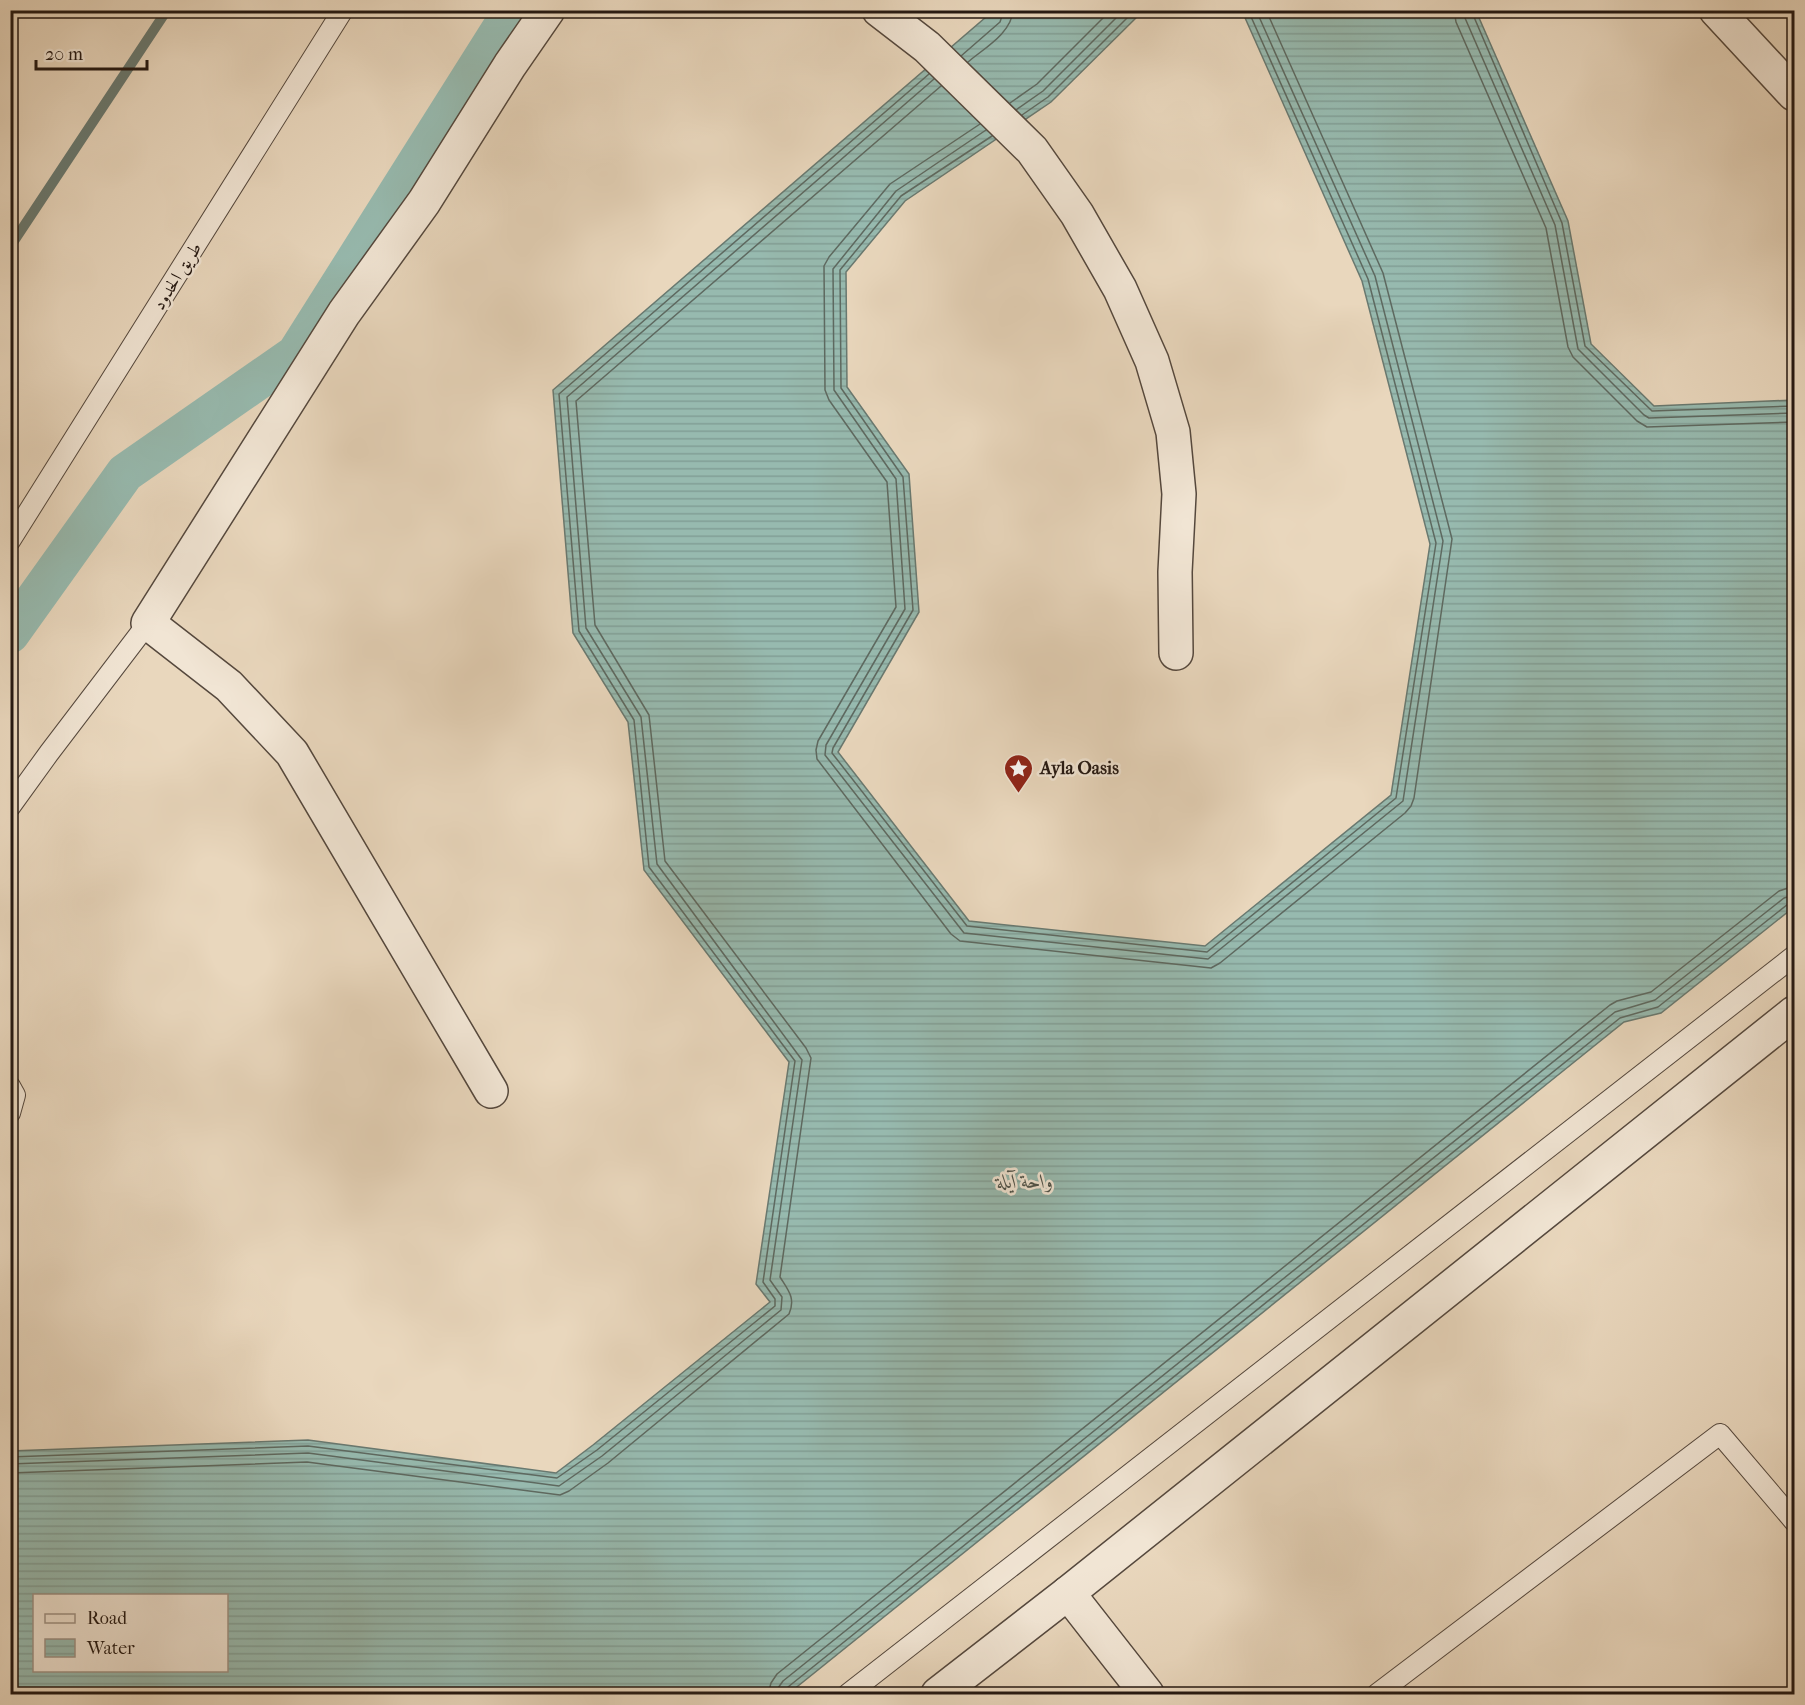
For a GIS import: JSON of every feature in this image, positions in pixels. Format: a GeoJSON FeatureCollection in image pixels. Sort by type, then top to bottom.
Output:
{"type":"FeatureCollection","features":[{"type":"Feature","properties":{"kind":"street"},"geometry":{"type":"LineString","coordinates":[[491,1091],[292,753],[229,686],[148,623],[344,313],[424,202],[510,65],[548,10]]}},
{"type":"Feature","properties":{"kind":"street"},"geometry":{"type":"LineString","coordinates":[[879,10],[927,47],[1032,150],[1077,214],[1120,289],[1152,361],[1173,432],[1179,494],[1175,572],[1176,653]]}},
{"type":"Feature","properties":{"kind":"street"},"geometry":{"type":"LineString","coordinates":[[1716,10],[1794,94]]}},
{"type":"Feature","properties":{"kind":"street"},"geometry":{"type":"LineString","coordinates":[[938,1695],[1794,1013]]}},
{"type":"Feature","properties":{"kind":"street"},"geometry":{"type":"LineString","coordinates":[[1068,1593],[1147,1695]]}},
{"type":"Feature","properties":{"kind":"lane","name":"طريق الحدود"},"geometry":{"type":"LineString","coordinates":[[10,541],[343,10]]}},
{"type":"Feature","properties":{"kind":"lane"},"geometry":{"type":"LineString","coordinates":[[10,807],[148,623]]}},
{"type":"Feature","properties":{"kind":"lane"},"geometry":{"type":"LineString","coordinates":[[848,1695],[1794,956]]}},
{"type":"Feature","properties":{"kind":"lane"},"geometry":{"type":"LineString","coordinates":[[10,1086],[15,1095],[10,1113]]}},
{"type":"Feature","properties":{"kind":"lane"},"geometry":{"type":"LineString","coordinates":[[1377,1695],[1720,1434],[1794,1521]]}},
{"type":"Feature","properties":{"kind":"water","name":"واحة آيلة"},"geometry":{"type":"Polygon","coordinates":[[[993,11],[1143,11],[1051,102],[905,201],[846,272],[847,387],[909,474],[919,612],[838,752],[969,921],[1205,946],[1391,795],[1430,544],[1362,281],[1242,11],[1476,11],[1568,221],[1591,344],[1654,406],[1794,400],[1794,907],[1661,1013],[1624,1022],[788,1694],[11,1694],[10,1451],[308,1440],[556,1473],[770,1302],[756,1284],[789,1062],[644,870],[628,722],[573,633],[553,390],[993,11]]]}},
{"type":"Feature","properties":{"kind":"waterway"},"geometry":{"type":"LineString","coordinates":[[10,247],[167,10]]}},
{"type":"Feature","properties":{"kind":"waterway"},"geometry":{"type":"LineString","coordinates":[[10,634],[125,473],[296,354],[513,10]]}},
{"type":"Feature","properties":{"kind":"place","name":"Ayla Oasis"},"geometry":{"type":"Point","coordinates":[1019,794]}}]}
